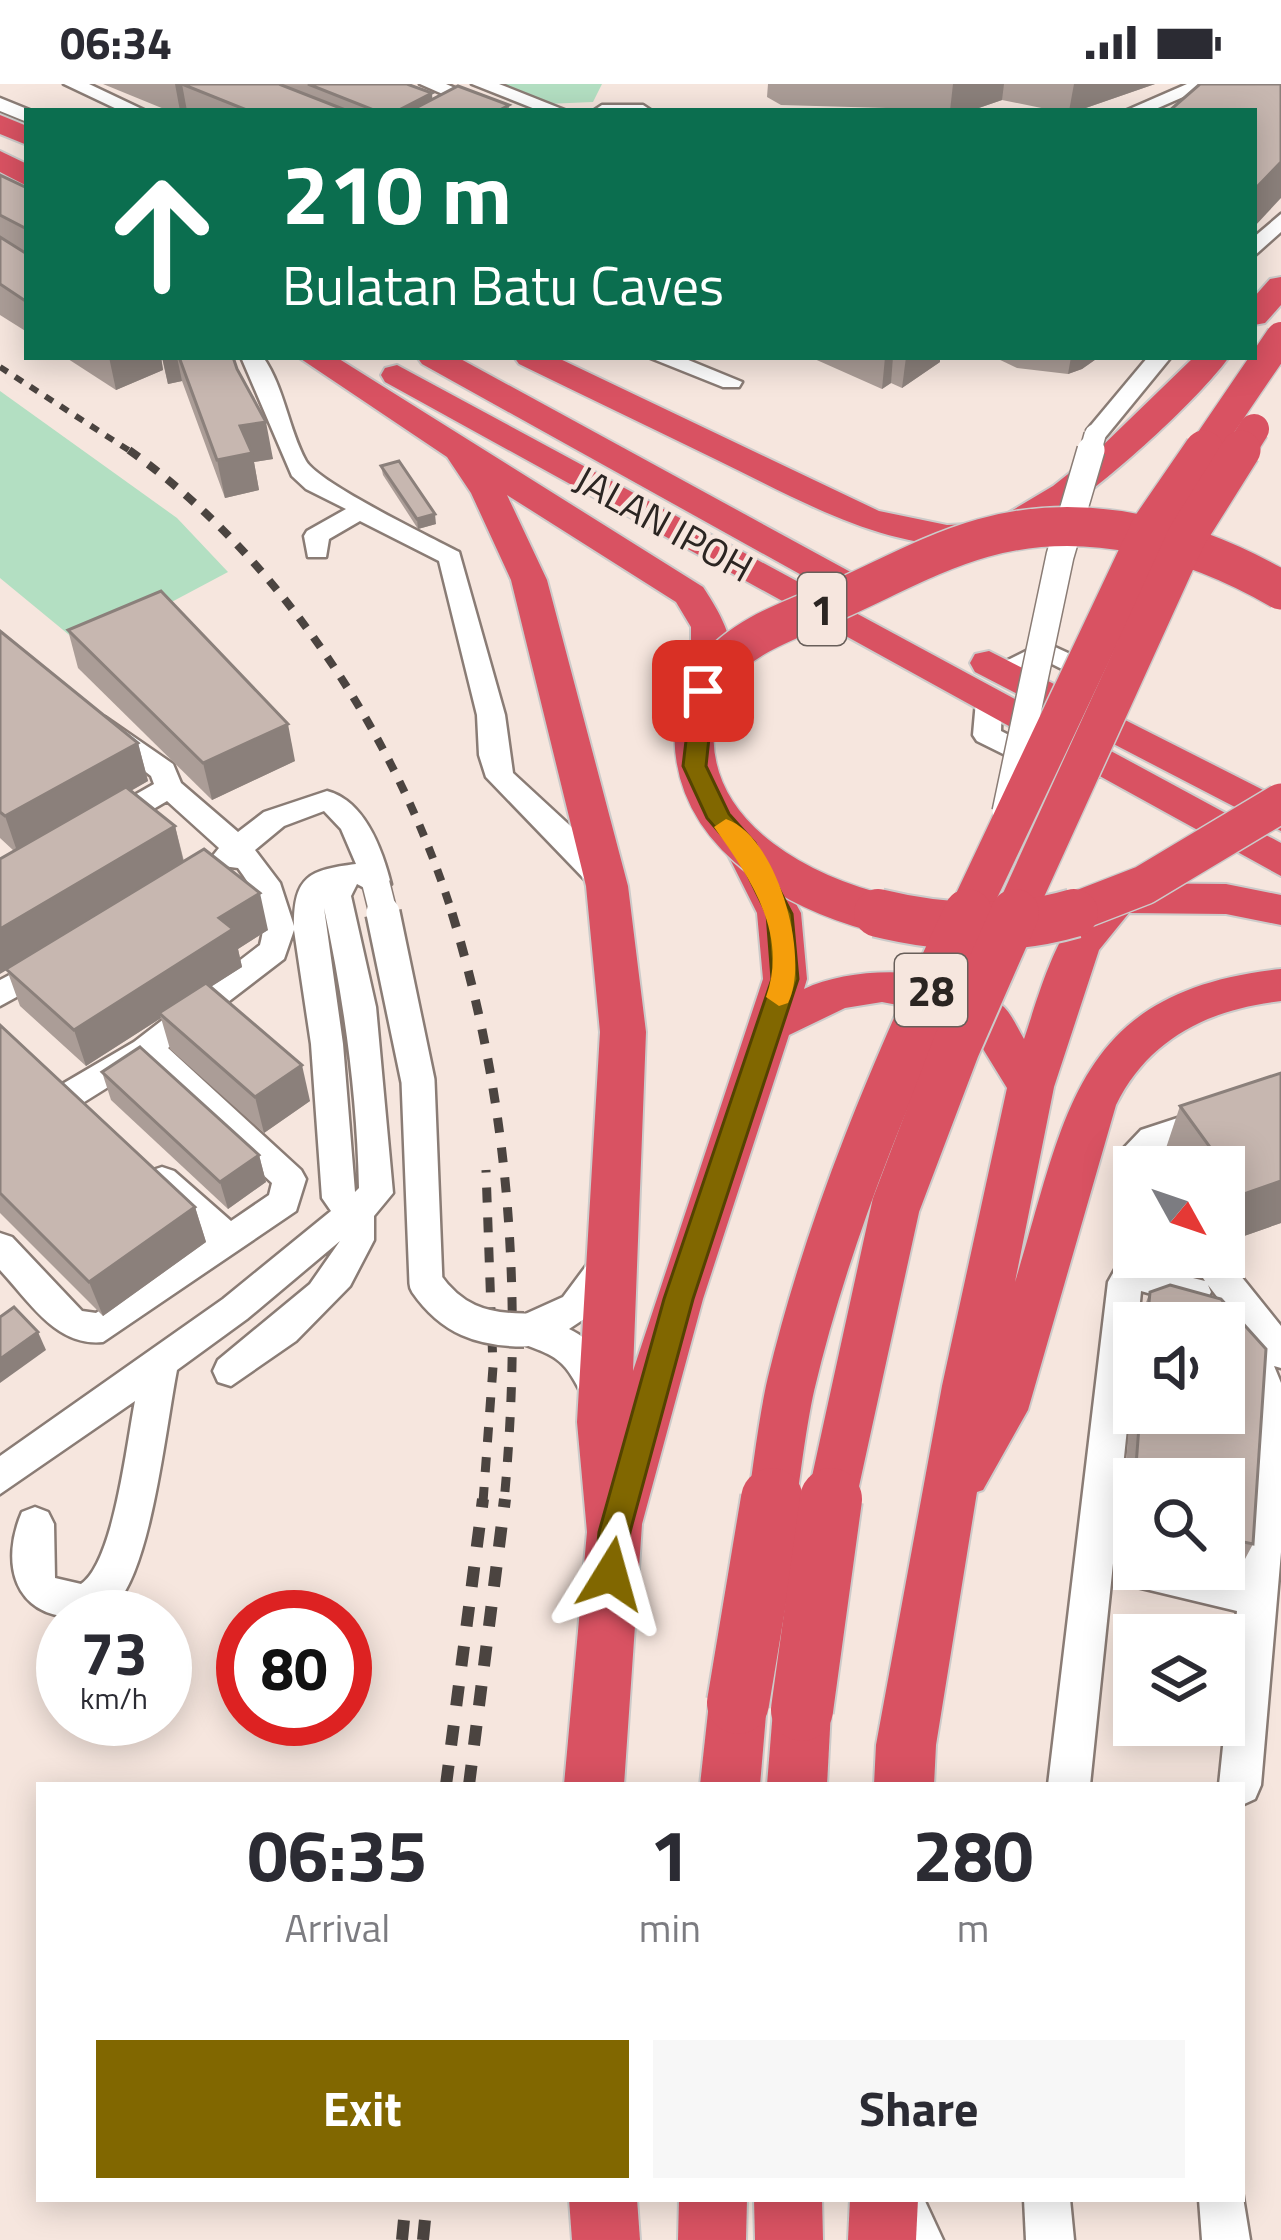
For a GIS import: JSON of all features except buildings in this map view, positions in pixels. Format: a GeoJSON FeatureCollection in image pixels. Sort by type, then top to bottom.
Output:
{"type":"FeatureCollection","features":[{"type":"Feature","properties":{"kind":"highway"},"geometry":{"type":"LineString","coordinates":[[1257,313],[1281,286]]}},
{"type":"Feature","properties":{"kind":"highway","name":"28"},"geometry":{"type":"LineString","coordinates":[[730,1782],[738,1703],[791,1386],[826,1260],[910,1037],[1151,526],[1281,338]]}},
{"type":"Feature","properties":{"kind":"highway"},"geometry":{"type":"LineString","coordinates":[[319,360],[732,622],[758,618],[893,556],[900,548],[796,502],[756,462]]}},
{"type":"Feature","properties":{"kind":"highway","name":"JALAN IPOH"},"geometry":{"type":"LineString","coordinates":[[370,360],[1119,751],[1281,817]]}},
{"type":"Feature","properties":{"kind":"highway","name":"JALAN IPOH"},"geometry":{"type":"LineString","coordinates":[[438,360],[995,686]]}},
{"type":"Feature","properties":{"kind":"highway"},"geometry":{"type":"LineString","coordinates":[[536,360],[839,501],[868,519],[947,536],[1077,526],[1135,531],[1211,554],[1281,590]]}},
{"type":"Feature","properties":{"kind":"highway"},"geometry":{"type":"LineString","coordinates":[[710,677],[753,638],[999,533],[1065,493],[1109,458],[1210,360]]}},
{"type":"Feature","properties":{"kind":"highway","name":"28"},"geometry":{"type":"LineString","coordinates":[[797,1782],[802,1710],[837,1458],[896,1205],[956,1047],[1134,646],[1187,536],[1281,391]]}},
{"type":"Feature","properties":{"kind":"highway"},"geometry":{"type":"LineString","coordinates":[[459,450],[500,513],[529,580],[607,886],[623,1032],[604,1422],[615,1532]]}},
{"type":"Feature","properties":{"kind":"highway"},"geometry":{"type":"LineString","coordinates":[[839,501],[908,512],[964,513],[1065,493]]}},
{"type":"Feature","properties":{"kind":"highway"},"geometry":{"type":"LineString","coordinates":[[690,595],[710,627],[710,677],[699,704],[694,766],[719,818],[746,849],[837,901],[923,922],[989,930],[1056,919],[1118,898],[1281,803]]}},
{"type":"Feature","properties":{"kind":"highway","name":"JALAN IPOH"},"geometry":{"type":"LineString","coordinates":[[1119,751],[1281,861]]}},
{"type":"Feature","properties":{"kind":"highway"},"geometry":{"type":"LineString","coordinates":[[594,1782],[615,1532],[678,1299],[785,979],[779,914],[746,849]]}},
{"type":"Feature","properties":{"kind":"highway"},"geometry":{"type":"LineString","coordinates":[[1118,898],[1226,899],[1281,910]]}},
{"type":"Feature","properties":{"kind":"highway"},"geometry":{"type":"LineString","coordinates":[[904,1782],[905,1745],[949,1498],[1031,1087],[1079,945],[1118,898]]}},
{"type":"Feature","properties":{"kind":"highway"},"geometry":{"type":"LineString","coordinates":[[949,1498],[1002,1410],[1093,1105],[1109,1071],[1148,1028],[1177,1011],[1234,991],[1281,985]]}},
{"type":"Feature","properties":{"kind":"highway"},"geometry":{"type":"LineString","coordinates":[[769,1025],[836,993],[882,986],[950,998],[988,1019],[1031,1087]]}},
{"type":"Feature","properties":{"kind":"highway"},"geometry":{"type":"LineString","coordinates":[[603,2202],[606,2240]]}},
{"type":"Feature","properties":{"kind":"highway"},"geometry":{"type":"LineString","coordinates":[[712,2202],[712,2240]]}},
{"type":"Feature","properties":{"kind":"highway"},"geometry":{"type":"LineString","coordinates":[[788,2202],[789,2240]]}},
{"type":"Feature","properties":{"kind":"highway"},"geometry":{"type":"LineString","coordinates":[[882,2240],[884,2202]]}},
{"type":"Feature","properties":{"kind":"street"},"geometry":{"type":"LineString","coordinates":[[73,84],[130,108]]}},
{"type":"Feature","properties":{"kind":"street"},"geometry":{"type":"LineString","coordinates":[[429,84],[491,108]]}},
{"type":"Feature","properties":{"kind":"street"},"geometry":{"type":"LineString","coordinates":[[482,84],[550,108]]}},
{"type":"Feature","properties":{"kind":"street"},"geometry":{"type":"LineString","coordinates":[[1144,108],[1210,88]]}},
{"type":"Feature","properties":{"kind":"street"},"geometry":{"type":"LineString","coordinates":[[1179,108],[1210,88]]}},
{"type":"Feature","properties":{"kind":"street"},"geometry":{"type":"LineString","coordinates":[[0,104],[20,129]]}},
{"type":"Feature","properties":{"kind":"street"},"geometry":{"type":"LineString","coordinates":[[1257,247],[1281,220]]}},
{"type":"Feature","properties":{"kind":"street"},"geometry":{"type":"LineString","coordinates":[[253,360],[301,472],[328,491],[351,497],[362,512],[449,557],[491,715],[493,755],[512,792],[568,840],[607,886]]}},
{"type":"Feature","properties":{"kind":"street"},"geometry":{"type":"LineString","coordinates":[[668,360],[731,382]]}},
{"type":"Feature","properties":{"kind":"street"},"geometry":{"type":"LineString","coordinates":[[1000,841],[1060,556],[1095,435],[1158,360]]}},
{"type":"Feature","properties":{"kind":"street"},"geometry":{"type":"LineString","coordinates":[[317,552],[316,536],[340,519],[362,512]]}},
{"type":"Feature","properties":{"kind":"street"},"geometry":{"type":"LineString","coordinates":[[995,686],[1044,650],[1121,687],[1119,751]]}},
{"type":"Feature","properties":{"kind":"street"},"geometry":{"type":"LineString","coordinates":[[70,1095],[147,1046],[273,951],[283,933],[281,913],[240,849],[169,788],[163,771],[90,714]]}},
{"type":"Feature","properties":{"kind":"street"},"geometry":{"type":"LineString","coordinates":[[512,792],[551,791],[582,776]]}},
{"type":"Feature","properties":{"kind":"street"},"geometry":{"type":"LineString","coordinates":[[75,842],[169,788]]}},
{"type":"Feature","properties":{"kind":"street"},"geometry":{"type":"LineString","coordinates":[[200,874],[240,849],[274,819],[327,800],[344,813],[403,991],[418,1081],[426,1283],[437,1302],[470,1324],[566,1341],[595,1374],[604,1422]]}},
{"type":"Feature","properties":{"kind":"street"},"geometry":{"type":"LineString","coordinates":[[0,1477],[160,1362],[376,1193],[361,1007],[336,896],[365,878]]}},
{"type":"Feature","properties":{"kind":"street"},"geometry":{"type":"LineString","coordinates":[[0,995],[80,946]]}},
{"type":"Feature","properties":{"kind":"street"},"geometry":{"type":"LineString","coordinates":[[0,1247],[70,1321],[84,1329],[103,1327],[284,1202],[289,1179],[147,1046]]}},
{"type":"Feature","properties":{"kind":"street"},"geometry":{"type":"LineString","coordinates":[[1144,1146],[1281,1096]]}},
{"type":"Feature","properties":{"kind":"street"},"geometry":{"type":"LineString","coordinates":[[140,1159],[228,1239]]}},
{"type":"Feature","properties":{"kind":"street"},"geometry":{"type":"LineString","coordinates":[[230,1371],[288,1330],[346,1261],[357,1241],[357,1211]]}},
{"type":"Feature","properties":{"kind":"street"},"geometry":{"type":"LineString","coordinates":[[524,1330],[573,1313],[592,1294],[615,1247]]}},
{"type":"Feature","properties":{"kind":"street"},"geometry":{"type":"LineString","coordinates":[[1222,1278],[1281,1353]]}},
{"type":"Feature","properties":{"kind":"street"},"geometry":{"type":"LineString","coordinates":[[1240,1782],[1255,1598],[1271,1540],[1275,1412],[1245,1343]]}},
{"type":"Feature","properties":{"kind":"street"},"geometry":{"type":"LineString","coordinates":[[35,1524],[33,1567],[38,1588],[50,1599],[86,1602],[103,1591],[121,1559],[160,1362]]}},
{"type":"Feature","properties":{"kind":"street"},"geometry":{"type":"LineString","coordinates":[[1069,1782],[1113,1380]]}},
{"type":"Feature","properties":{"kind":"street"},"geometry":{"type":"LineString","coordinates":[[1094,1558],[1113,1563]]}},
{"type":"Feature","properties":{"kind":"street"},"geometry":{"type":"LineString","coordinates":[[1222,1590],[1255,1598]]}},
{"type":"Feature","properties":{"kind":"street"},"geometry":{"type":"LineString","coordinates":[[900,2202],[919,2240]]}},
{"type":"Feature","properties":{"kind":"street"},"geometry":{"type":"LineString","coordinates":[[1047,2202],[1050,2240]]}},
{"type":"Feature","properties":{"kind":"street"},"geometry":{"type":"LineString","coordinates":[[1222,2202],[1226,2240]]}},
{"type":"Feature","properties":{"kind":"green space"},"geometry":{"type":"Polygon","coordinates":[[[493,84],[602,84],[593,102],[546,104],[493,84]]]}},
{"type":"Feature","properties":{"kind":"green space"},"geometry":{"type":"Polygon","coordinates":[[[0,391],[177,518],[228,572],[85,648],[0,578],[0,391]]]}},
{"type":"Feature","properties":{"kind":"railway"},"geometry":{"type":"LineString","coordinates":[[0,367],[132,452]]}},
{"type":"Feature","properties":{"kind":"railway"},"geometry":{"type":"LineString","coordinates":[[132,452],[236,543],[327,657],[401,784],[452,914]]}},
{"type":"Feature","properties":{"kind":"railway"},"geometry":{"type":"LineString","coordinates":[[452,914],[488,1058],[507,1205],[512,1353],[504,1502]]}},
{"type":"Feature","properties":{"kind":"railway"},"geometry":{"type":"LineString","coordinates":[[483,1502],[493,1367],[486,1170]]}},
{"type":"Feature","properties":{"kind":"railway"},"geometry":{"type":"LineString","coordinates":[[446,1782],[483,1499]]}},
{"type":"Feature","properties":{"kind":"railway"},"geometry":{"type":"LineString","coordinates":[[469,1782],[505,1499]]}},
{"type":"Feature","properties":{"kind":"railway"},"geometry":{"type":"LineString","coordinates":[[402,2240],[406,2202]]}},
{"type":"Feature","properties":{"kind":"railway"},"geometry":{"type":"LineString","coordinates":[[423,2240],[427,2202]]}},
{"type":"Feature","properties":{"kind":"slow traffic"},"geometry":{"type":"LineString","coordinates":[[726,827],[765,880],[779,914],[785,979],[779,997]]}},
{"type":"Feature","properties":{"kind":"route"},"geometry":{"type":"LineString","coordinates":[[611,1574],[615,1532],[678,1299],[785,979],[779,914],[765,880],[719,818],[694,766],[703,691]]}}]}
